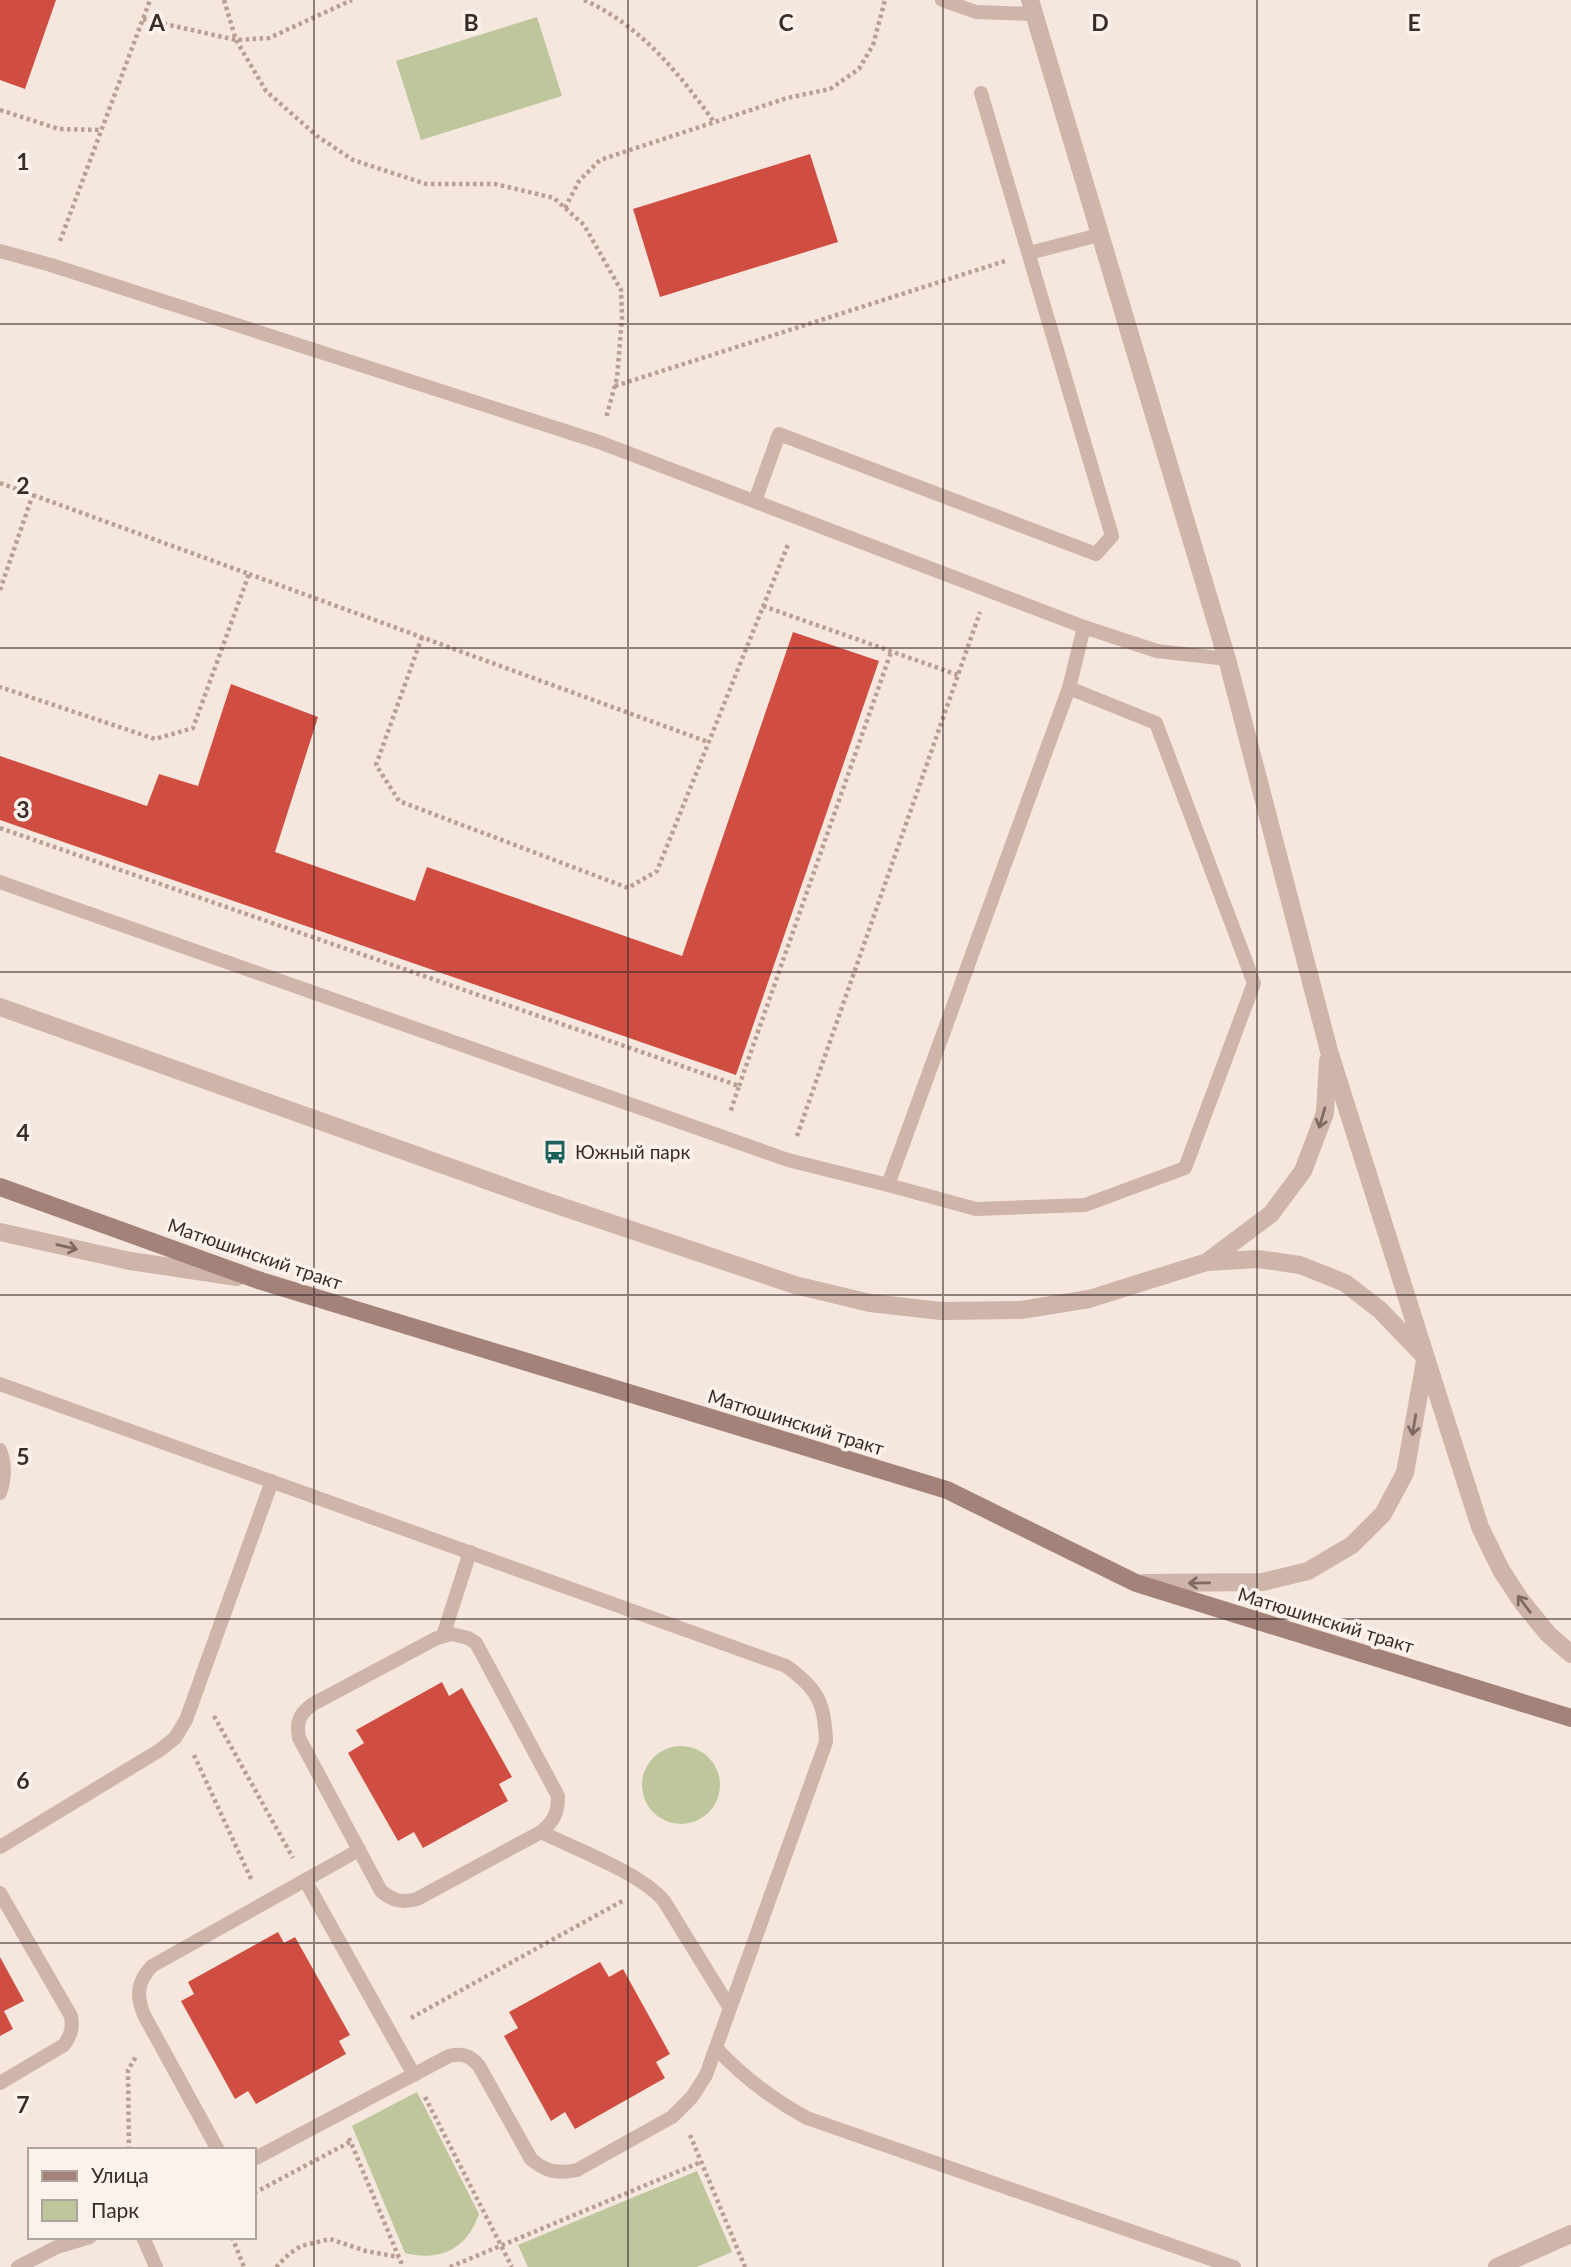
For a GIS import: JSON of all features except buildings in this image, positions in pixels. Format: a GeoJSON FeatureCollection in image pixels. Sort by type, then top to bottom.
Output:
{"type":"FeatureCollection","features":[{"type":"Feature","properties":{"kind":"main road","name":"Матюшинский тракт"},"geometry":{"type":"LineString","coordinates":[[0,1187],[261,1281],[947,1490],[1136,1583],[1571,1718]]}},
{"type":"Feature","properties":{"kind":"street"},"geometry":{"type":"LineString","coordinates":[[1032,7],[1227,659],[1329,1051],[1480,1527],[1501,1570],[1522,1602],[1548,1634],[1571,1654]]}},
{"type":"Feature","properties":{"kind":"street"},"geometry":{"type":"LineString","coordinates":[[0,1007],[538,1199],[795,1285],[870,1303],[941,1311],[1021,1310],[1089,1299],[1208,1262],[1258,1259],[1300,1265],[1345,1283],[1380,1310],[1426,1358]]}},
{"type":"Feature","properties":{"kind":"street"},"geometry":{"type":"LineString","coordinates":[[1208,1262],[1271,1214],[1303,1171],[1325,1113],[1329,1051]]}},
{"type":"Feature","properties":{"kind":"street"},"geometry":{"type":"LineString","coordinates":[[0,1232],[130,1261],[261,1281]]}},
{"type":"Feature","properties":{"kind":"street"},"geometry":{"type":"LineString","coordinates":[[1136,1583],[1263,1582],[1308,1571],[1352,1545],[1383,1514],[1405,1472],[1426,1358]]}},
{"type":"Feature","properties":{"kind":"street"},"geometry":{"type":"LineString","coordinates":[[1497,2267],[1571,2234]]}},
{"type":"Feature","properties":{"kind":"lane"},"geometry":{"type":"LineString","coordinates":[[943,0],[976,12],[1032,7]]}},
{"type":"Feature","properties":{"kind":"lane"},"geometry":{"type":"LineString","coordinates":[[755,501],[779,434],[1096,554],[1112,536],[981,93]]}},
{"type":"Feature","properties":{"kind":"lane"},"geometry":{"type":"LineString","coordinates":[[1029,253],[1099,234]]}},
{"type":"Feature","properties":{"kind":"lane"},"geometry":{"type":"LineString","coordinates":[[0,251],[51,265],[599,442],[1084,627],[1157,651],[1227,659]]}},
{"type":"Feature","properties":{"kind":"lane"},"geometry":{"type":"LineString","coordinates":[[888,1185],[1069,688],[1084,627]]}},
{"type":"Feature","properties":{"kind":"lane"},"geometry":{"type":"LineString","coordinates":[[0,882],[788,1160],[976,1209],[1085,1205],[1185,1168],[1254,983],[1156,723],[1069,688]]}},
{"type":"Feature","properties":{"kind":"lane"},"geometry":{"type":"LineString","coordinates":[[0,1384],[786,1666],[807,1681],[819,1698],[825,1717],[825,1742],[706,2075],[699,2087],[672,2117],[577,2169],[565,2173],[552,2172],[531,2159],[479,2066],[472,2058],[457,2054],[256,2158]]}},
{"type":"Feature","properties":{"kind":"lane"},"geometry":{"type":"LineString","coordinates":[[0,1450],[5,1478],[0,1493]]}},
{"type":"Feature","properties":{"kind":"lane"},"geometry":{"type":"LineString","coordinates":[[0,1847],[160,1750],[175,1738],[198,1688],[272,1481]]}},
{"type":"Feature","properties":{"kind":"lane"},"geometry":{"type":"LineString","coordinates":[[443,1636],[470,1552]]}},
{"type":"Feature","properties":{"kind":"lane"},"geometry":{"type":"LineString","coordinates":[[461,1635],[476,1643],[558,1796],[556,1814],[552,1823],[541,1832],[417,1899],[405,1902],[390,1898],[381,1891],[299,1738],[297,1726],[303,1711],[313,1704],[443,1636],[461,1635]]}},
{"type":"Feature","properties":{"kind":"lane"},"geometry":{"type":"LineString","coordinates":[[541,1832],[649,1886],[664,1902],[730,2008]]}},
{"type":"Feature","properties":{"kind":"lane"},"geometry":{"type":"LineString","coordinates":[[217,2148],[138,2000],[138,1987],[142,1976],[152,1966],[359,1850]]}},
{"type":"Feature","properties":{"kind":"lane"},"geometry":{"type":"LineString","coordinates":[[305,1880],[414,2075]]}},
{"type":"Feature","properties":{"kind":"lane"},"geometry":{"type":"LineString","coordinates":[[0,1893],[71,2016],[72,2025],[71,2035],[64,2045],[0,2083]]}},
{"type":"Feature","properties":{"kind":"lane"},"geometry":{"type":"LineString","coordinates":[[716,2048],[762,2092],[807,2118],[1232,2267]]}},
{"type":"Feature","properties":{"kind":"lane"},"geometry":{"type":"LineString","coordinates":[[18,2267],[57,2247],[83,2239]]}},
{"type":"Feature","properties":{"kind":"lane"},"geometry":{"type":"LineString","coordinates":[[144,2239],[156,2267]]}},
{"type":"Feature","properties":{"kind":"path"},"geometry":{"type":"LineString","coordinates":[[51,265],[150,0]]}},
{"type":"Feature","properties":{"kind":"path"},"geometry":{"type":"LineString","coordinates":[[223,0],[236,40],[266,91],[317,136],[353,160],[426,184],[495,184],[554,198],[584,225],[621,290],[622,318],[615,386],[599,442]]}},
{"type":"Feature","properties":{"kind":"path"},"geometry":{"type":"LineString","coordinates":[[144,19],[236,40],[269,38],[352,0]]}},
{"type":"Feature","properties":{"kind":"path"},"geometry":{"type":"LineString","coordinates":[[584,0],[599,7],[643,38],[685,82],[714,122]]}},
{"type":"Feature","properties":{"kind":"path"},"geometry":{"type":"LineString","coordinates":[[565,208],[579,181],[600,160],[787,98],[831,89],[859,69],[873,45],[885,0]]}},
{"type":"Feature","properties":{"kind":"path"},"geometry":{"type":"LineString","coordinates":[[0,110],[60,129],[102,130]]}},
{"type":"Feature","properties":{"kind":"path"},"geometry":{"type":"LineString","coordinates":[[615,386],[1029,253]]}},
{"type":"Feature","properties":{"kind":"path"},"geometry":{"type":"LineString","coordinates":[[0,483],[708,743]]}},
{"type":"Feature","properties":{"kind":"path"},"geometry":{"type":"LineString","coordinates":[[0,590],[33,495]]}},
{"type":"Feature","properties":{"kind":"path"},"geometry":{"type":"LineString","coordinates":[[422,637],[376,765],[399,801],[628,888],[657,871],[799,518]]}},
{"type":"Feature","properties":{"kind":"path"},"geometry":{"type":"LineString","coordinates":[[0,687],[155,739],[193,728],[249,574]]}},
{"type":"Feature","properties":{"kind":"path"},"geometry":{"type":"LineString","coordinates":[[788,1160],[987,591]]}},
{"type":"Feature","properties":{"kind":"path"},"geometry":{"type":"LineString","coordinates":[[763,606],[958,676]]}},
{"type":"Feature","properties":{"kind":"path"},"geometry":{"type":"LineString","coordinates":[[722,1136],[891,652]]}},
{"type":"Feature","properties":{"kind":"path"},"geometry":{"type":"LineString","coordinates":[[0,828],[739,1086]]}},
{"type":"Feature","properties":{"kind":"path"},"geometry":{"type":"LineString","coordinates":[[198,1688],[305,1880]]}},
{"type":"Feature","properties":{"kind":"path"},"geometry":{"type":"LineString","coordinates":[[181,1729],[263,1904]]}},
{"type":"Feature","properties":{"kind":"path"},"geometry":{"type":"LineString","coordinates":[[389,2031],[649,1886]]}},
{"type":"Feature","properties":{"kind":"path"},"geometry":{"type":"LineString","coordinates":[[129,2148],[128,2070],[136,2056],[158,2040]]}},
{"type":"Feature","properties":{"kind":"path"},"geometry":{"type":"LineString","coordinates":[[414,2075],[512,2267]]}},
{"type":"Feature","properties":{"kind":"path"},"geometry":{"type":"LineString","coordinates":[[679,2110],[744,2267]]}},
{"type":"Feature","properties":{"kind":"path"},"geometry":{"type":"LineString","coordinates":[[339,2114],[403,2267]]}},
{"type":"Feature","properties":{"kind":"path"},"geometry":{"type":"LineString","coordinates":[[256,2192],[350,2142]]}},
{"type":"Feature","properties":{"kind":"path"},"geometry":{"type":"LineString","coordinates":[[450,2267],[701,2162]]}},
{"type":"Feature","properties":{"kind":"path"},"geometry":{"type":"LineString","coordinates":[[233,2239],[244,2267]]}},
{"type":"Feature","properties":{"kind":"path"},"geometry":{"type":"LineString","coordinates":[[276,2267],[301,2246],[330,2239],[366,2251],[399,2257]]}},
{"type":"Feature","properties":{"kind":"green space"},"geometry":{"type":"Polygon","coordinates":[[[537,17],[562,96],[421,140],[396,61],[537,17]]]}},
{"type":"Feature","properties":{"kind":"green space"},"geometry":{"type":"Polygon","coordinates":[[[673,1746],[689,1746],[703,1752],[714,1763],[720,1777],[720,1793],[714,1807],[703,1818],[689,1824],[673,1824],[659,1818],[648,1807],[642,1793],[642,1777],[648,1763],[659,1752],[673,1746]]]}},
{"type":"Feature","properties":{"kind":"green space"},"geometry":{"type":"Polygon","coordinates":[[[417,2092],[479,2214],[474,2226],[460,2244],[441,2254],[430,2256],[405,2253],[352,2126],[417,2092]]]}},
{"type":"Feature","properties":{"kind":"green space"},"geometry":{"type":"Polygon","coordinates":[[[697,2171],[732,2252],[697,2267],[528,2267],[518,2245],[697,2171]]]}},
{"type":"Feature","properties":{"kind":"place","name":"Южный парк"},"geometry":{"type":"Point","coordinates":[555,1152]}}]}
